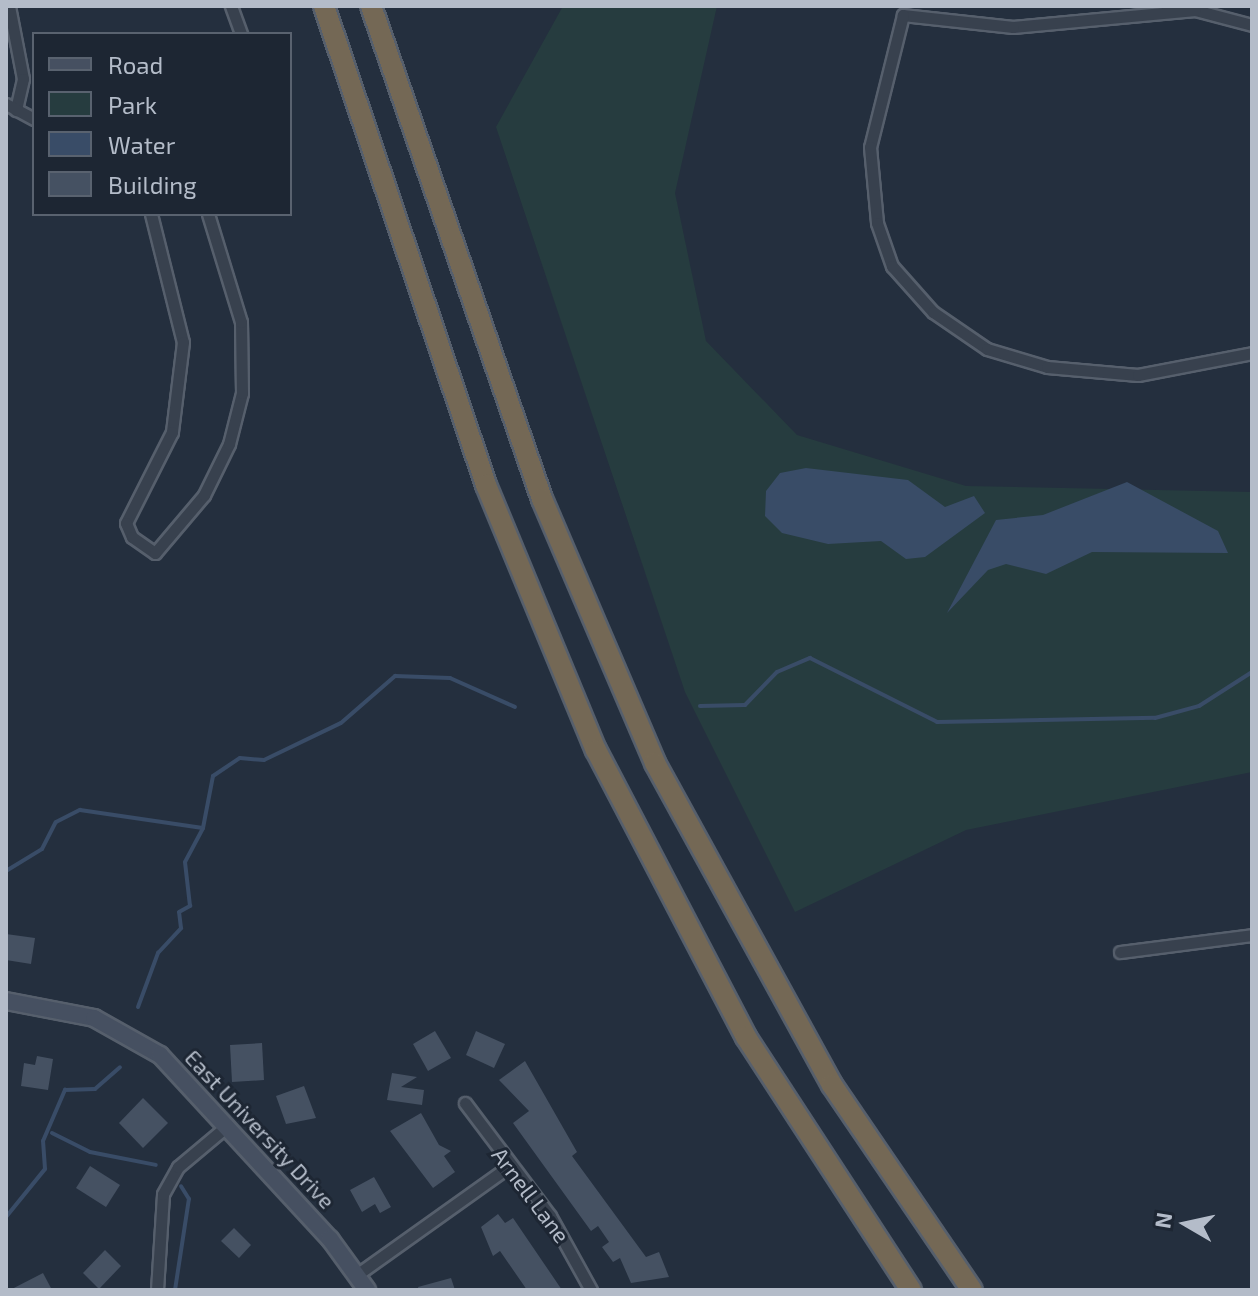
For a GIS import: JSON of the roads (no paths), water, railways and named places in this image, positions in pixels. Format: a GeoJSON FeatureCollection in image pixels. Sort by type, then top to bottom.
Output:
{"type":"FeatureCollection","features":[{"type":"Feature","properties":{"kind":"highway"},"geometry":{"type":"LineString","coordinates":[[324,6],[486,485],[596,750],[746,1037],[911,1290]]}},
{"type":"Feature","properties":{"kind":"highway"},"geometry":{"type":"LineString","coordinates":[[371,6],[542,499],[655,763],[832,1085],[972,1290]]}},
{"type":"Feature","properties":{"kind":"main road","name":"East University Drive"},"geometry":{"type":"LineString","coordinates":[[6,1001],[76,1013],[129,1034],[174,1067],[358,1274],[367,1290]]}},
{"type":"Feature","properties":{"kind":"street"},"geometry":{"type":"LineString","coordinates":[[9,6],[23,79],[11,107],[32,118]]}},
{"type":"Feature","properties":{"kind":"street"},"geometry":{"type":"LineString","coordinates":[[231,6],[240,32]]}},
{"type":"Feature","properties":{"kind":"street"},"geometry":{"type":"LineString","coordinates":[[1252,25],[1195,10],[1013,27],[905,10],[880,86],[870,179],[885,252],[933,312],[987,349],[1047,367],[1169,375],[1252,353]]}},
{"type":"Feature","properties":{"kind":"street"},"geometry":{"type":"LineString","coordinates":[[152,216],[183,342],[172,432],[126,523],[132,537],[155,553],[204,495],[229,444],[242,393],[241,322],[209,216]]}},
{"type":"Feature","properties":{"kind":"street"},"geometry":{"type":"LineString","coordinates":[[1120,952],[1252,935]]}},
{"type":"Feature","properties":{"kind":"street","name":"Arnell Lane"},"geometry":{"type":"LineString","coordinates":[[465,1103],[508,1167],[550,1216],[591,1290]]}},
{"type":"Feature","properties":{"kind":"street"},"geometry":{"type":"LineString","coordinates":[[157,1290],[163,1194],[178,1167],[228,1125]]}},
{"type":"Feature","properties":{"kind":"street"},"geometry":{"type":"LineString","coordinates":[[358,1274],[508,1167]]}},
{"type":"Feature","properties":{"kind":"water"},"geometry":{"type":"Polygon","coordinates":[[[806,468],[908,480],[945,507],[974,496],[985,513],[925,557],[906,559],[881,541],[828,544],[782,533],[765,516],[766,491],[780,473],[806,468]]]}},
{"type":"Feature","properties":{"kind":"water"},"geometry":{"type":"Polygon","coordinates":[[[1127,482],[1218,531],[1228,553],[1092,552],[1046,574],[1006,564],[988,570],[947,613],[996,520],[1043,515],[1127,482]]]}},
{"type":"Feature","properties":{"kind":"waterway"},"geometry":{"type":"LineString","coordinates":[[700,706],[745,705],[777,672],[810,658],[937,722],[1155,718],[1199,706],[1252,672]]}},
{"type":"Feature","properties":{"kind":"waterway"},"geometry":{"type":"LineString","coordinates":[[6,871],[42,849],[56,822],[80,810],[203,828],[213,776],[240,758],[264,760],[341,723],[395,676],[450,678],[515,707]]}},
{"type":"Feature","properties":{"kind":"waterway"},"geometry":{"type":"LineString","coordinates":[[138,1007],[158,953],[181,928],[179,912],[190,906],[185,862],[203,828]]}},
{"type":"Feature","properties":{"kind":"waterway"},"geometry":{"type":"LineString","coordinates":[[6,1217],[45,1169],[43,1141],[65,1090],[95,1089],[120,1067]]}},
{"type":"Feature","properties":{"kind":"waterway"},"geometry":{"type":"LineString","coordinates":[[52,1133],[90,1152],[156,1165]]}},
{"type":"Feature","properties":{"kind":"waterway"},"geometry":{"type":"LineString","coordinates":[[175,1290],[189,1199],[181,1186]]}}]}
